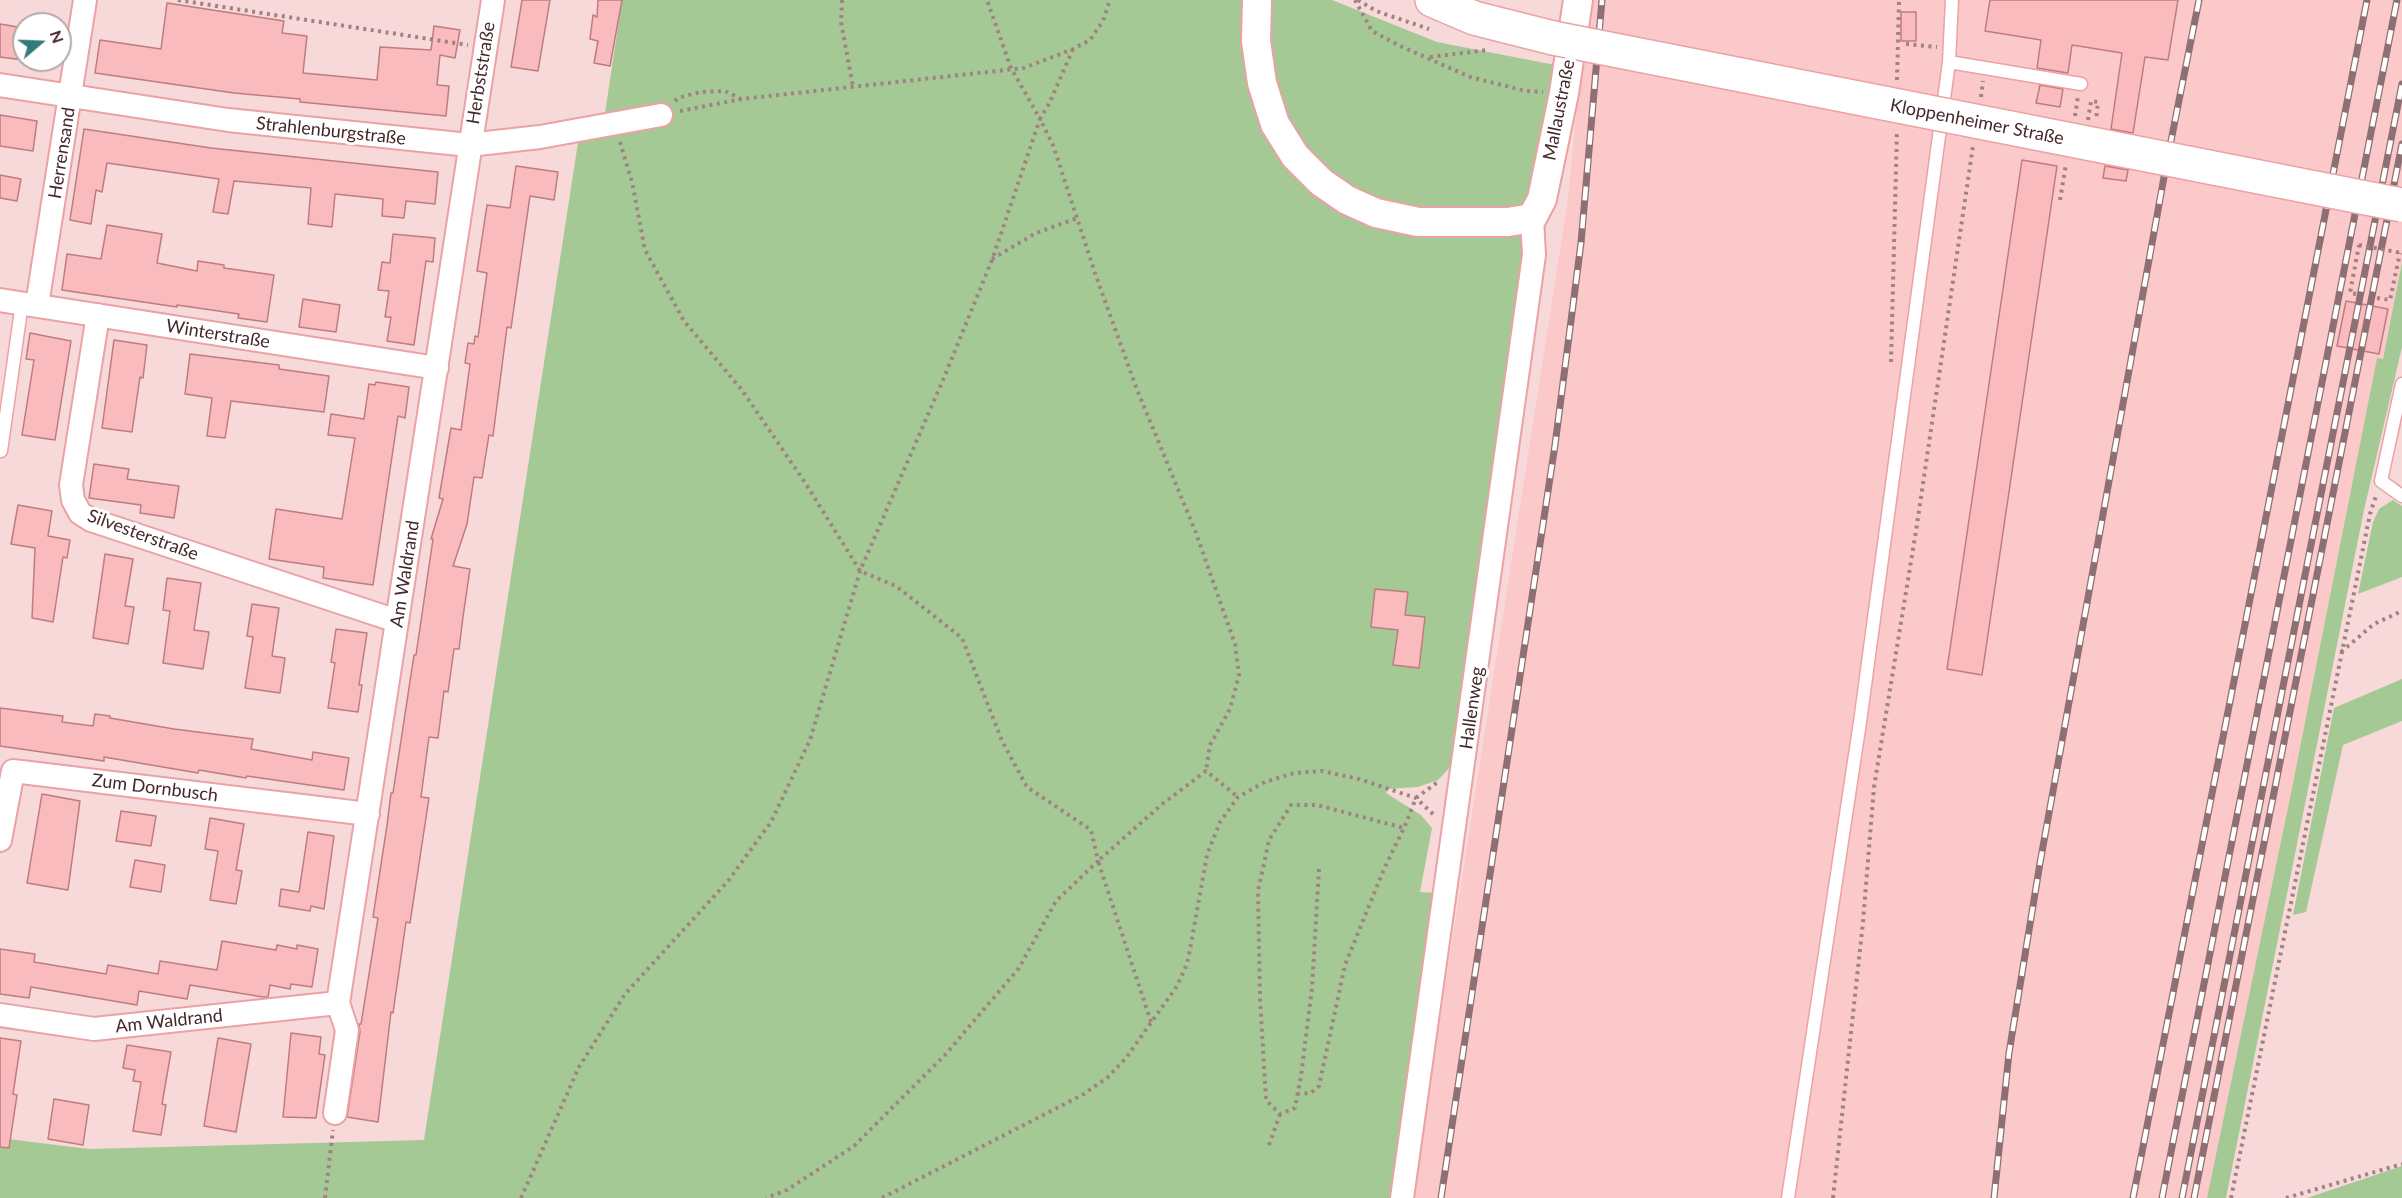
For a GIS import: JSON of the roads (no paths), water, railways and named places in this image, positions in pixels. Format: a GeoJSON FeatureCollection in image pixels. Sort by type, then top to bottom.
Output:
{"type":"FeatureCollection","features":[{"type":"Feature","properties":{"kind":"main road","name":"Kloppenheimer Straße"},"geometry":{"type":"LineString","coordinates":[[1434,15],[1474,18],[1552,38],[2402,206]]}},
{"type":"Feature","properties":{"kind":"street","name":"Herrensand"},"geometry":{"type":"LineString","coordinates":[[20,302],[71,96],[86,0]]}},
{"type":"Feature","properties":{"kind":"street","name":"Herbststraße"},"geometry":{"type":"LineString","coordinates":[[469,145],[493,0]]}},
{"type":"Feature","properties":{"kind":"street"},"geometry":{"type":"LineString","coordinates":[[1257,0],[1257,42],[1262,83],[1275,124],[1295,156],[1321,182],[1347,200],[1376,213],[1418,222],[1508,222],[1532,218]]}},
{"type":"Feature","properties":{"kind":"street","name":"Mallaustraße"},"geometry":{"type":"LineString","coordinates":[[1532,218],[1542,199],[1564,93],[1578,0]]}},
{"type":"Feature","properties":{"kind":"street","name":"Strahlenburgstraße"},"geometry":{"type":"LineString","coordinates":[[0,85],[228,120],[469,145],[540,138],[662,115]]}},
{"type":"Feature","properties":{"kind":"street","name":"Am Waldrand"},"geometry":{"type":"LineString","coordinates":[[335,1113],[347,1030],[338,1003],[437,368],[469,145]]}},
{"type":"Feature","properties":{"kind":"street","name":"Hallenweg"},"geometry":{"type":"LineString","coordinates":[[1402,1198],[1533,267],[1532,218]]}},
{"type":"Feature","properties":{"kind":"street","name":"Winterstraße"},"geometry":{"type":"LineString","coordinates":[[20,302],[437,368]]}},
{"type":"Feature","properties":{"kind":"street","name":"Silvesterstraße"},"geometry":{"type":"LineString","coordinates":[[98,315],[71,485],[73,500],[80,513],[91,520],[397,621]]}},
{"type":"Feature","properties":{"kind":"street","name":"Zum Dornbusch"},"geometry":{"type":"LineString","coordinates":[[0,840],[13,771],[368,814]]}},
{"type":"Feature","properties":{"kind":"street","name":"Am Waldrand"},"geometry":{"type":"LineString","coordinates":[[0,1014],[94,1029],[338,1003]]}},
{"type":"Feature","properties":{"kind":"lane"},"geometry":{"type":"LineString","coordinates":[[1788,1198],[1860,722],[1948,62],[1952,0]]}},
{"type":"Feature","properties":{"kind":"lane"},"geometry":{"type":"LineString","coordinates":[[1948,62],[2081,84]]}},
{"type":"Feature","properties":{"kind":"lane"},"geometry":{"type":"LineString","coordinates":[[1,451],[20,302]]}},
{"type":"Feature","properties":{"kind":"lane"},"geometry":{"type":"LineString","coordinates":[[2402,384],[2381,481],[2402,496]]}},
{"type":"Feature","properties":{"kind":"railway"},"geometry":{"type":"LineString","coordinates":[[1441,1198],[1555,445],[1581,243],[1602,0]]}},
{"type":"Feature","properties":{"kind":"railway"},"geometry":{"type":"LineString","coordinates":[[1994,1198],[2009,1053],[2040,863],[2166,166],[2199,0]]}},
{"type":"Feature","properties":{"kind":"railway"},"geometry":{"type":"LineString","coordinates":[[2133,1198],[2367,0]]}},
{"type":"Feature","properties":{"kind":"railway"},"geometry":{"type":"LineString","coordinates":[[2162,1198],[2397,0]]}},
{"type":"Feature","properties":{"kind":"railway"},"geometry":{"type":"LineString","coordinates":[[2182,1198],[2402,84]]}},
{"type":"Feature","properties":{"kind":"railway"},"geometry":{"type":"LineString","coordinates":[[2194,1198],[2402,144]]}}]}
